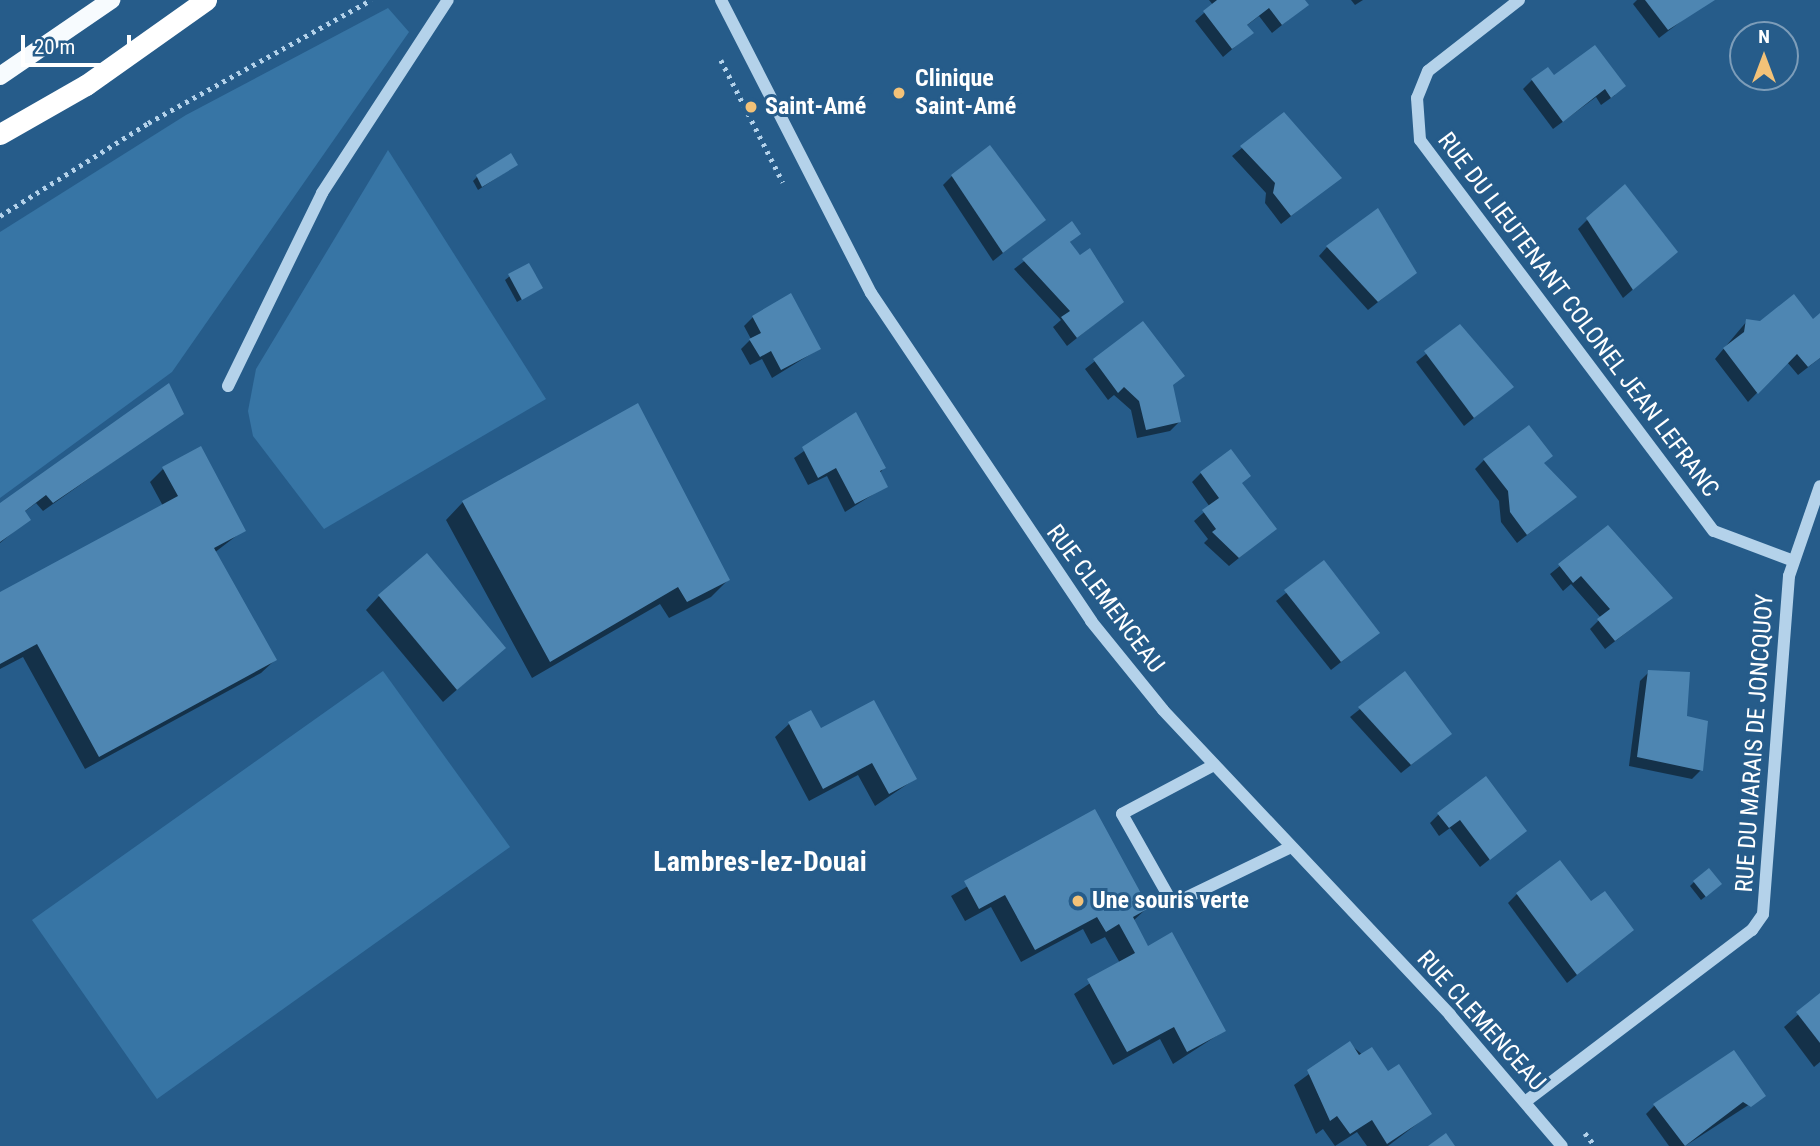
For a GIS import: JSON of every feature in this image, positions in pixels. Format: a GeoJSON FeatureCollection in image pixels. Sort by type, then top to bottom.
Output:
{"type":"FeatureCollection","features":[{"type":"Feature","properties":{"kind":"highway"},"geometry":{"type":"LineString","coordinates":[[0,134],[86,85],[206,0]]}},
{"type":"Feature","properties":{"kind":"main road"},"geometry":{"type":"LineString","coordinates":[[0,76],[111,0]]}},
{"type":"Feature","properties":{"kind":"street"},"geometry":{"type":"LineString","coordinates":[[228,386],[322,193],[448,0]]}},
{"type":"Feature","properties":{"kind":"street","name":"RUE CLEMENCEAU"},"geometry":{"type":"LineString","coordinates":[[721,0],[894,331],[1091,621],[1214,765],[1525,1102],[1562,1146]]}},
{"type":"Feature","properties":{"kind":"street","name":"RUE DU LIEUTENANT COLONEL JEAN LEFRANC"},"geometry":{"type":"LineString","coordinates":[[1519,0],[1428,71],[1417,98],[1420,140],[1705,521],[1738,545],[1791,560]]}},
{"type":"Feature","properties":{"kind":"street","name":"RUE DU MARAIS DE JONCQUOY"},"geometry":{"type":"LineString","coordinates":[[1525,1102],[1752,930],[1763,914],[1791,560],[1820,486]]}},
{"type":"Feature","properties":{"kind":"street"},"geometry":{"type":"LineString","coordinates":[[1214,765],[1122,814],[1173,904],[1291,847]]}},
{"type":"Feature","properties":{"kind":"path"},"geometry":{"type":"LineString","coordinates":[[0,216],[148,123],[372,0]]}},
{"type":"Feature","properties":{"kind":"path"},"geometry":{"type":"LineString","coordinates":[[1579,1125],[1595,1146]]}},
{"type":"Feature","properties":{"kind":"shaded area"},"geometry":{"type":"Polygon","coordinates":[[[388,8],[409,32],[172,372],[0,498],[0,232],[186,115],[388,8]]]}},
{"type":"Feature","properties":{"kind":"shaded area"},"geometry":{"type":"Polygon","coordinates":[[[388,150],[546,399],[324,529],[253,436],[248,411],[256,369],[388,150]]]}},
{"type":"Feature","properties":{"kind":"shaded area"},"geometry":{"type":"Polygon","coordinates":[[[383,671],[510,847],[157,1099],[32,920],[383,671]]]}},
{"type":"Feature","properties":{"kind":"building"},"geometry":{"type":"Polygon","coordinates":[[[1217,0],[1305,0],[1309,5],[1282,25],[1269,8],[1247,25],[1254,33],[1232,49],[1203,11],[1217,0]]]}},
{"type":"Feature","properties":{"kind":"building"},"geometry":{"type":"Polygon","coordinates":[[[1645,0],[1715,0],[1668,30],[1645,0]]]}},
{"type":"Feature","properties":{"kind":"building"},"geometry":{"type":"Polygon","coordinates":[[[1595,45],[1626,86],[1611,98],[1605,89],[1563,122],[1531,79],[1548,67],[1554,75],[1595,45]]]}},
{"type":"Feature","properties":{"kind":"building"},"geometry":{"type":"Polygon","coordinates":[[[1284,112],[1342,178],[1291,216],[1273,193],[1275,183],[1240,146],[1284,112]]]}},
{"type":"Feature","properties":{"kind":"building"},"geometry":{"type":"Polygon","coordinates":[[[990,145],[1046,220],[1003,253],[951,175],[990,145]]]}},
{"type":"Feature","properties":{"kind":"building"},"geometry":{"type":"Polygon","coordinates":[[[511,153],[518,165],[482,187],[476,175],[511,153]]]}},
{"type":"Feature","properties":{"kind":"building"},"geometry":{"type":"Polygon","coordinates":[[[1625,184],[1678,252],[1633,290],[1586,218],[1625,184]]]}},
{"type":"Feature","properties":{"kind":"building"},"geometry":{"type":"Polygon","coordinates":[[[1378,208],[1417,273],[1378,302],[1326,246],[1378,208]]]}},
{"type":"Feature","properties":{"kind":"building"},"geometry":{"type":"Polygon","coordinates":[[[1072,221],[1081,234],[1070,242],[1080,255],[1090,248],[1124,302],[1077,338],[1061,317],[1070,311],[1022,259],[1072,221]]]}},
{"type":"Feature","properties":{"kind":"building"},"geometry":{"type":"Polygon","coordinates":[[[529,263],[543,288],[522,300],[508,274],[529,263]]]}},
{"type":"Feature","properties":{"kind":"building"},"geometry":{"type":"Polygon","coordinates":[[[791,293],[821,349],[781,370],[771,351],[760,357],[749,339],[761,333],[752,316],[791,293]]]}},
{"type":"Feature","properties":{"kind":"building"},"geometry":{"type":"Polygon","coordinates":[[[1794,294],[1813,319],[1820,313],[1820,358],[1808,367],[1797,354],[1758,394],[1723,348],[1744,332],[1746,319],[1760,321],[1794,294]]]}},
{"type":"Feature","properties":{"kind":"building"},"geometry":{"type":"Polygon","coordinates":[[[1143,321],[1185,376],[1173,385],[1181,422],[1146,430],[1139,401],[1124,387],[1118,393],[1093,359],[1143,321]]]}},
{"type":"Feature","properties":{"kind":"building"},"geometry":{"type":"Polygon","coordinates":[[[1460,324],[1514,387],[1474,418],[1424,351],[1460,324]]]}},
{"type":"Feature","properties":{"kind":"building"},"geometry":{"type":"Polygon","coordinates":[[[169,383],[184,414],[53,503],[46,495],[25,511],[31,520],[0,542],[0,503],[169,383]]]}},
{"type":"Feature","properties":{"kind":"building"},"geometry":{"type":"Polygon","coordinates":[[[638,403],[730,580],[687,602],[678,587],[550,662],[462,501],[638,403]]]}},
{"type":"Feature","properties":{"kind":"building"},"geometry":{"type":"Polygon","coordinates":[[[856,412],[886,468],[880,471],[888,487],[855,504],[836,468],[818,478],[802,447],[856,412]]]}},
{"type":"Feature","properties":{"kind":"building"},"geometry":{"type":"Polygon","coordinates":[[[1529,425],[1553,456],[1544,463],[1577,497],[1527,535],[1510,512],[1508,491],[1483,459],[1529,425]]]}},
{"type":"Feature","properties":{"kind":"building"},"geometry":{"type":"Polygon","coordinates":[[[201,446],[246,531],[214,548],[277,660],[99,757],[37,644],[0,664],[0,592],[178,496],[162,467],[201,446]]]}},
{"type":"Feature","properties":{"kind":"building"},"geometry":{"type":"Polygon","coordinates":[[[1231,449],[1251,476],[1242,483],[1277,529],[1239,558],[1212,532],[1216,529],[1202,510],[1219,498],[1200,472],[1231,449]]]}},
{"type":"Feature","properties":{"kind":"building"},"geometry":{"type":"Polygon","coordinates":[[[1608,525],[1673,598],[1615,641],[1597,619],[1610,609],[1581,576],[1573,583],[1558,564],[1608,525]]]}},
{"type":"Feature","properties":{"kind":"building"},"geometry":{"type":"Polygon","coordinates":[[[427,553],[506,648],[457,690],[378,595],[427,553]]]}},
{"type":"Feature","properties":{"kind":"building"},"geometry":{"type":"Polygon","coordinates":[[[1324,560],[1380,633],[1341,662],[1284,590],[1324,560]]]}},
{"type":"Feature","properties":{"kind":"building"},"geometry":{"type":"Polygon","coordinates":[[[1648,670],[1690,672],[1687,716],[1708,721],[1703,771],[1637,757],[1648,670]]]}},
{"type":"Feature","properties":{"kind":"building"},"geometry":{"type":"Polygon","coordinates":[[[1405,671],[1452,734],[1411,765],[1358,707],[1405,671]]]}},
{"type":"Feature","properties":{"kind":"building"},"geometry":{"type":"Polygon","coordinates":[[[874,700],[917,779],[889,794],[872,763],[823,789],[788,722],[811,710],[821,728],[874,700]]]}},
{"type":"Feature","properties":{"kind":"building"},"geometry":{"type":"Polygon","coordinates":[[[1486,776],[1527,831],[1490,860],[1460,820],[1449,828],[1437,813],[1486,776]]]}},
{"type":"Feature","properties":{"kind":"building"},"geometry":{"type":"Polygon","coordinates":[[[1095,809],[1149,908],[1133,917],[1148,946],[1172,932],[1226,1031],[1187,1052],[1174,1027],[1127,1052],[1087,979],[1135,953],[1119,924],[1106,932],[1097,917],[1035,950],[1005,895],[979,909],[964,881],[1095,809]]]}},
{"type":"Feature","properties":{"kind":"building"},"geometry":{"type":"Polygon","coordinates":[[[1560,860],[1591,901],[1605,891],[1634,930],[1577,975],[1516,893],[1560,860]]]}},
{"type":"Feature","properties":{"kind":"building"},"geometry":{"type":"Polygon","coordinates":[[[1709,868],[1722,884],[1706,897],[1693,881],[1709,868]]]}},
{"type":"Feature","properties":{"kind":"building"},"geometry":{"type":"Polygon","coordinates":[[[1820,993],[1820,1043],[1796,1012],[1820,993]]]}},
{"type":"Feature","properties":{"kind":"building"},"geometry":{"type":"Polygon","coordinates":[[[1350,1041],[1359,1055],[1372,1047],[1388,1071],[1399,1064],[1432,1114],[1387,1144],[1372,1120],[1350,1134],[1337,1116],[1330,1121],[1307,1070],[1350,1041]]]}},
{"type":"Feature","properties":{"kind":"building"},"geometry":{"type":"Polygon","coordinates":[[[1734,1050],[1766,1096],[1751,1107],[1743,1102],[1685,1146],[1653,1104],[1734,1050]]]}},
{"type":"Feature","properties":{"kind":"building"},"geometry":{"type":"Polygon","coordinates":[[[1446,1133],[1455,1146],[1428,1146],[1446,1133]]]}},
{"type":"Feature","properties":{"kind":"place","name":"Clinique Saint-Amé"},"geometry":{"type":"Point","coordinates":[899,93]}},
{"type":"Feature","properties":{"kind":"place","name":"Saint-Amé"},"geometry":{"type":"Point","coordinates":[751,107]}},
{"type":"Feature","properties":{"kind":"place","name":"Une souris verte"},"geometry":{"type":"Point","coordinates":[1078,901]}},
{"type":"Feature","properties":{"kind":"district","name":"Lambres-lez-Douai"},"geometry":{"type":"Point","coordinates":[760,862]}}]}
